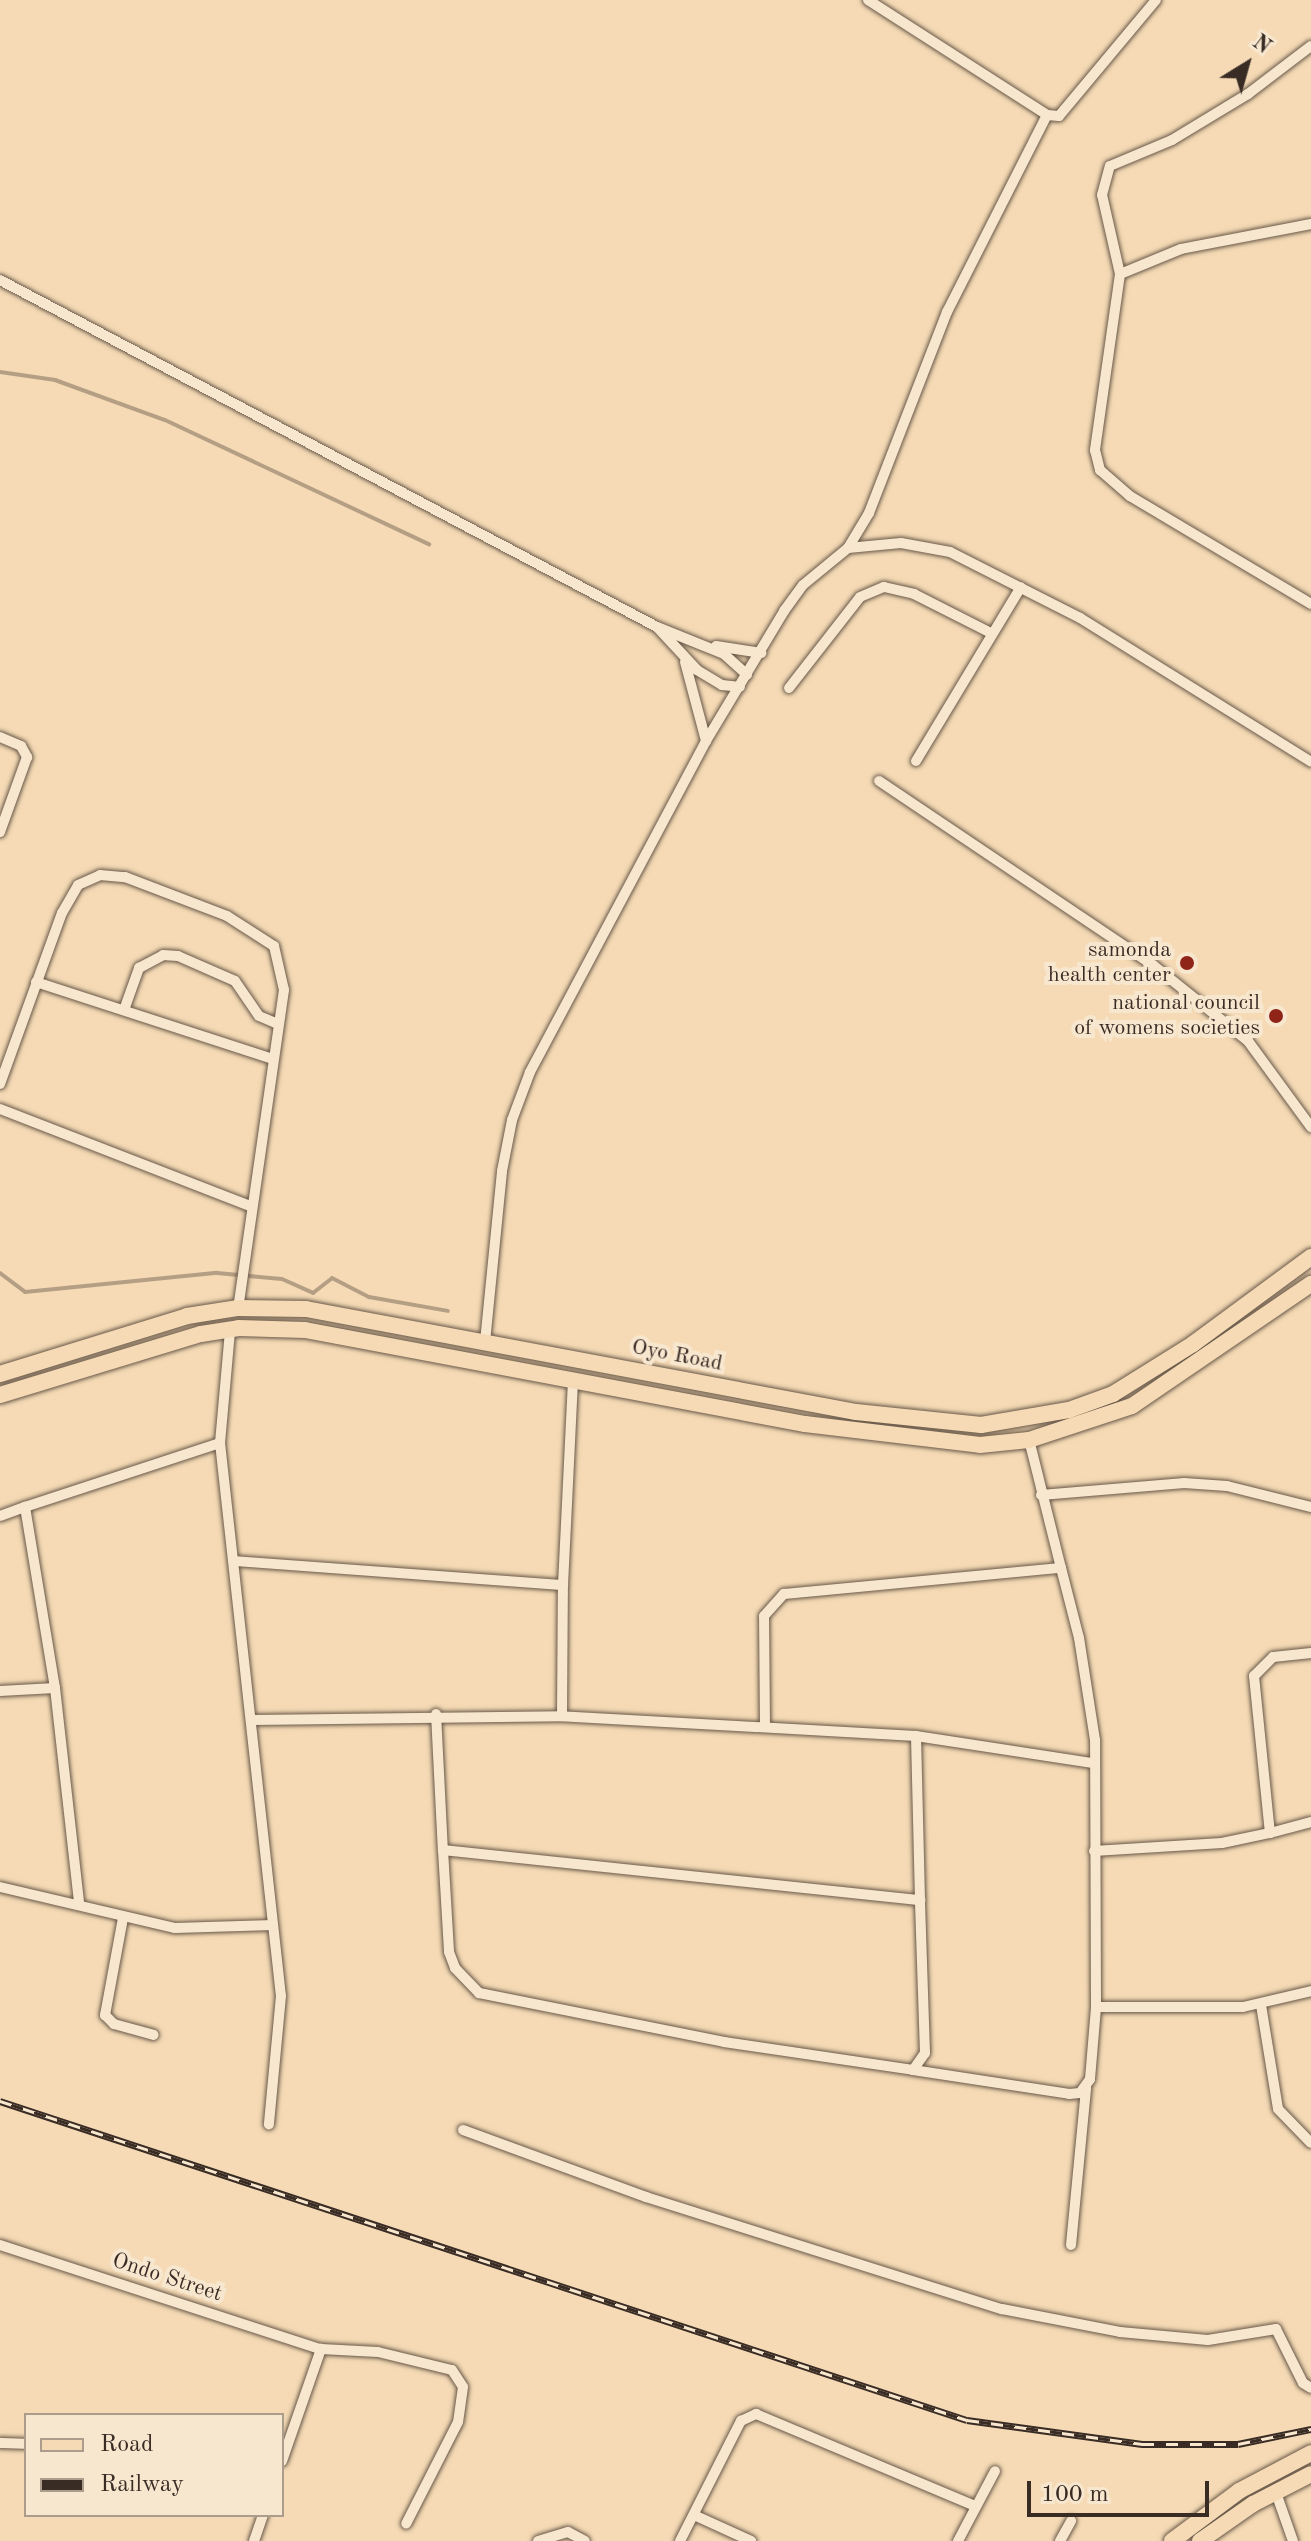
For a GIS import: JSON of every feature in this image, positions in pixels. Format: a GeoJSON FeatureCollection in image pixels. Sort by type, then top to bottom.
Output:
{"type":"FeatureCollection","features":[{"type":"Feature","properties":{"kind":"main road","name":"Oyo Road"},"geometry":{"type":"LineString","coordinates":[[0,1374],[139,1329],[238,1308],[306,1309],[856,1412],[938,1423],[1026,1421],[1092,1403],[1152,1371],[1311,1257]]}},
{"type":"Feature","properties":{"kind":"main road","name":"Oyo Road"},"geometry":{"type":"LineString","coordinates":[[0,1395],[137,1350],[230,1330],[305,1330],[939,1443],[1029,1440],[1143,1401],[1311,1284]]}},
{"type":"Feature","properties":{"kind":"main road"},"geometry":{"type":"LineString","coordinates":[[1172,2541],[1273,2472],[1311,2453]]}},
{"type":"Feature","properties":{"kind":"main road"},"geometry":{"type":"LineString","coordinates":[[1200,2541],[1311,2474]]}},
{"type":"Feature","properties":{"kind":"street"},"geometry":{"type":"LineString","coordinates":[[868,0],[1047,115],[1059,116],[1156,0]]}},
{"type":"Feature","properties":{"kind":"street"},"geometry":{"type":"LineString","coordinates":[[1311,46],[1248,94],[1172,140],[1110,166],[1102,195],[1120,274],[1095,450],[1100,470],[1130,496],[1311,604]]}},
{"type":"Feature","properties":{"kind":"street"},"geometry":{"type":"LineString","coordinates":[[485,1342],[512,1120],[530,1072],[706,741],[803,585],[848,548],[869,513],[947,312],[1047,115]]}},
{"type":"Feature","properties":{"kind":"street"},"geometry":{"type":"LineString","coordinates":[[1120,274],[1181,249],[1311,224]]}},
{"type":"Feature","properties":{"kind":"street"},"geometry":{"type":"LineString","coordinates":[[0,280],[657,627],[737,661],[747,675]]}},
{"type":"Feature","properties":{"kind":"street"},"geometry":{"type":"LineString","coordinates":[[848,548],[901,543],[950,552],[1021,587],[1311,762]]}},
{"type":"Feature","properties":{"kind":"street"},"geometry":{"type":"LineString","coordinates":[[789,688],[860,597],[884,587],[914,594],[991,633]]}},
{"type":"Feature","properties":{"kind":"street"},"geometry":{"type":"LineString","coordinates":[[916,761],[1021,587]]}},
{"type":"Feature","properties":{"kind":"street"},"geometry":{"type":"LineString","coordinates":[[657,627],[684,660],[722,685],[740,687]]}},
{"type":"Feature","properties":{"kind":"street"},"geometry":{"type":"LineString","coordinates":[[703,645],[761,653]]}},
{"type":"Feature","properties":{"kind":"street"},"geometry":{"type":"LineString","coordinates":[[684,660],[706,741]]}},
{"type":"Feature","properties":{"kind":"street"},"geometry":{"type":"LineString","coordinates":[[0,737],[21,746],[27,757],[0,832]]}},
{"type":"Feature","properties":{"kind":"street"},"geometry":{"type":"LineString","coordinates":[[879,781],[1153,965],[1212,1012],[1248,1041],[1311,1127]]}},
{"type":"Feature","properties":{"kind":"street"},"geometry":{"type":"LineString","coordinates":[[1,1079],[36,982],[78,885],[100,875],[125,877],[227,916],[274,946],[284,976],[238,1308]]}},
{"type":"Feature","properties":{"kind":"street"},"geometry":{"type":"LineString","coordinates":[[124,1010],[139,968],[163,955],[178,956],[235,981],[259,1016],[278,1024]]}},
{"type":"Feature","properties":{"kind":"street"},"geometry":{"type":"LineString","coordinates":[[36,982],[273,1059]]}},
{"type":"Feature","properties":{"kind":"street"},"geometry":{"type":"LineString","coordinates":[[0,1109],[250,1206]]}},
{"type":"Feature","properties":{"kind":"street"},"geometry":{"type":"LineString","coordinates":[[230,1330],[220,1443],[253,1720],[281,2018],[269,2124]]}},
{"type":"Feature","properties":{"kind":"street"},"geometry":{"type":"LineString","coordinates":[[562,1716],[563,1585],[573,1379]]}},
{"type":"Feature","properties":{"kind":"street"},"geometry":{"type":"LineString","coordinates":[[1029,1440],[1093,1714],[1096,2007],[1071,2245]]}},
{"type":"Feature","properties":{"kind":"street"},"geometry":{"type":"LineString","coordinates":[[0,1516],[220,1443]]}},
{"type":"Feature","properties":{"kind":"street"},"geometry":{"type":"LineString","coordinates":[[1041,1495],[1184,1483],[1227,1486],[1311,1507]]}},
{"type":"Feature","properties":{"kind":"street"},"geometry":{"type":"LineString","coordinates":[[25,1507],[55,1688],[79,1902]]}},
{"type":"Feature","properties":{"kind":"street"},"geometry":{"type":"LineString","coordinates":[[234,1561],[563,1585]]}},
{"type":"Feature","properties":{"kind":"street"},"geometry":{"type":"LineString","coordinates":[[765,1727],[764,1616],[784,1594],[1061,1568]]}},
{"type":"Feature","properties":{"kind":"street"},"geometry":{"type":"LineString","coordinates":[[1270,1833],[1254,1676],[1273,1657],[1311,1653]]}},
{"type":"Feature","properties":{"kind":"street"},"geometry":{"type":"LineString","coordinates":[[0,1691],[55,1688]]}},
{"type":"Feature","properties":{"kind":"street"},"geometry":{"type":"LineString","coordinates":[[253,1720],[436,1714],[562,1716],[916,1736],[1093,1763]]}},
{"type":"Feature","properties":{"kind":"street"},"geometry":{"type":"LineString","coordinates":[[436,1714],[449,1952],[455,1968],[479,1993],[724,2042],[1069,2094],[1086,2088]]}},
{"type":"Feature","properties":{"kind":"street"},"geometry":{"type":"LineString","coordinates":[[913,2070],[925,2053],[916,1736]]}},
{"type":"Feature","properties":{"kind":"street"},"geometry":{"type":"LineString","coordinates":[[1094,1851],[1222,1843],[1311,1822]]}},
{"type":"Feature","properties":{"kind":"street"},"geometry":{"type":"LineString","coordinates":[[443,1850],[920,1900]]}},
{"type":"Feature","properties":{"kind":"street"},"geometry":{"type":"LineString","coordinates":[[0,1887],[79,1902],[123,1918],[175,1928],[273,1925]]}},
{"type":"Feature","properties":{"kind":"street"},"geometry":{"type":"LineString","coordinates":[[123,1918],[105,2015],[114,2024],[154,2035]]}},
{"type":"Feature","properties":{"kind":"street"},"geometry":{"type":"LineString","coordinates":[[1096,2007],[1261,2005],[1311,1991]]}},
{"type":"Feature","properties":{"kind":"street"},"geometry":{"type":"LineString","coordinates":[[1261,2005],[1278,2109],[1311,2143]]}},
{"type":"Feature","properties":{"kind":"street"},"geometry":{"type":"LineString","coordinates":[[463,2130],[646,2197],[1002,2309],[1120,2332],[1208,2340],[1276,2329],[1303,2383],[1311,2388]]}},
{"type":"Feature","properties":{"kind":"street","name":"Ondo Street"},"geometry":{"type":"LineString","coordinates":[[0,2245],[321,2349],[429,2361],[452,2370],[463,2387],[458,2422],[406,2524]]}},
{"type":"Feature","properties":{"kind":"street"},"geometry":{"type":"LineString","coordinates":[[284,2455],[321,2349]]}},
{"type":"Feature","properties":{"kind":"street"},"geometry":{"type":"LineString","coordinates":[[680,2541],[741,2421],[756,2414],[975,2506]]}},
{"type":"Feature","properties":{"kind":"street"},"geometry":{"type":"LineString","coordinates":[[0,2443],[24,2444]]}},
{"type":"Feature","properties":{"kind":"street"},"geometry":{"type":"LineString","coordinates":[[958,2541],[995,2471]]}},
{"type":"Feature","properties":{"kind":"street"},"geometry":{"type":"LineString","coordinates":[[1273,2472],[1276,2493],[1293,2541]]}},
{"type":"Feature","properties":{"kind":"street"},"geometry":{"type":"LineString","coordinates":[[694,2515],[751,2541]]}},
{"type":"Feature","properties":{"kind":"street"},"geometry":{"type":"LineString","coordinates":[[254,2541],[262,2517]]}},
{"type":"Feature","properties":{"kind":"street"},"geometry":{"type":"LineString","coordinates":[[1060,2541],[1071,2521]]}},
{"type":"Feature","properties":{"kind":"street"},"geometry":{"type":"LineString","coordinates":[[538,2541],[568,2532],[585,2541]]}},
{"type":"Feature","properties":{"kind":"waterway"},"geometry":{"type":"LineString","coordinates":[[0,372],[55,380],[165,420],[429,544]]}},
{"type":"Feature","properties":{"kind":"waterway"},"geometry":{"type":"LineString","coordinates":[[0,1273],[25,1292],[217,1273],[282,1279],[313,1293],[332,1278],[369,1297],[448,1311]]}},
{"type":"Feature","properties":{"kind":"railway"},"geometry":{"type":"LineString","coordinates":[[0,2101],[967,2420],[1142,2444],[1238,2444],[1311,2429]]}},
{"type":"Feature","properties":{"kind":"place","name":"samonda health center"},"geometry":{"type":"Point","coordinates":[1187,963]}},
{"type":"Feature","properties":{"kind":"place","name":"national council of womens societies"},"geometry":{"type":"Point","coordinates":[1276,1016]}}]}
